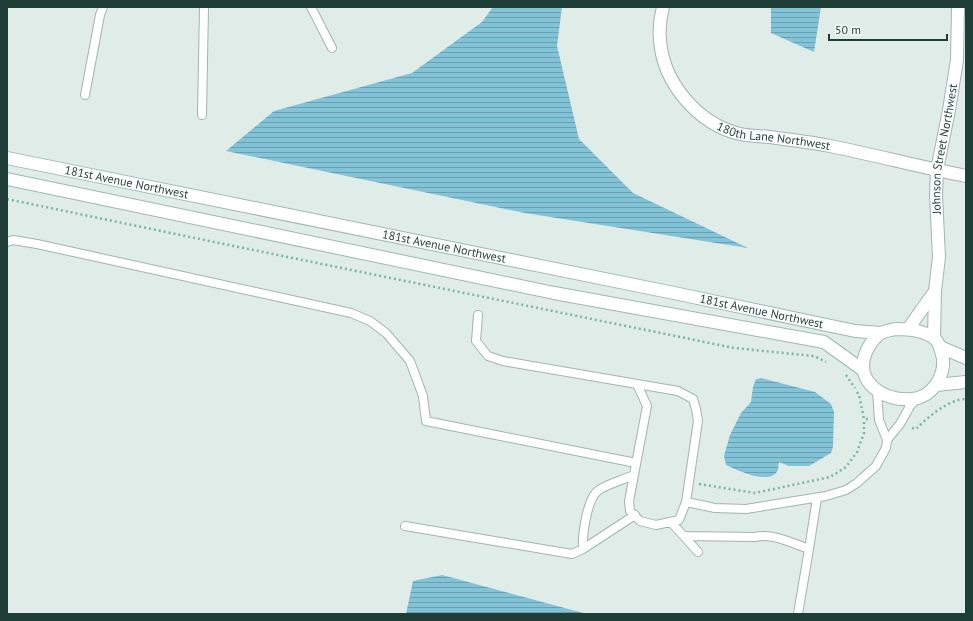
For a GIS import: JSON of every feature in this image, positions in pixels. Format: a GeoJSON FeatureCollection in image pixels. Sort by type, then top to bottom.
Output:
{"type":"FeatureCollection","features":[{"type":"Feature","properties":{"kind":"main road","name":"180th Lane Northwest"},"geometry":{"type":"LineString","coordinates":[[663,7],[660,20],[660,41],[664,60],[673,81],[686,100],[701,114],[718,126],[740,134],[806,142],[966,176]]}},
{"type":"Feature","properties":{"kind":"main road","name":"Johnson Street Northwest"},"geometry":{"type":"LineString","coordinates":[[937,342],[935,291],[939,257],[939,236],[936,194],[937,170],[957,60],[958,7]]}},
{"type":"Feature","properties":{"kind":"main road","name":"181st Avenue Northwest"},"geometry":{"type":"LineString","coordinates":[[7,158],[855,331],[881,333]]}},
{"type":"Feature","properties":{"kind":"main road","name":"181st Avenue Northwest"},"geometry":{"type":"LineString","coordinates":[[7,178],[554,293],[824,342],[863,370]]}},
{"type":"Feature","properties":{"kind":"main road","name":"Johnson Street Northwest"},"geometry":{"type":"LineString","coordinates":[[908,329],[935,291]]}},
{"type":"Feature","properties":{"kind":"main road"},"geometry":{"type":"LineString","coordinates":[[937,342],[943,356],[944,366],[942,375],[928,392],[918,398],[902,399],[891,397],[877,391],[868,382],[863,370],[864,357],[871,343],[881,333],[896,329],[908,329],[922,332],[966,358]]}},
{"type":"Feature","properties":{"kind":"main road"},"geometry":{"type":"LineString","coordinates":[[936,384],[966,382]]}},
{"type":"Feature","properties":{"kind":"lane"},"geometry":{"type":"LineString","coordinates":[[85,95],[100,15],[103,7]]}},
{"type":"Feature","properties":{"kind":"lane"},"geometry":{"type":"LineString","coordinates":[[202,115],[204,7]]}},
{"type":"Feature","properties":{"kind":"lane"},"geometry":{"type":"LineString","coordinates":[[311,7],[332,48]]}},
{"type":"Feature","properties":{"kind":"lane"},"geometry":{"type":"LineString","coordinates":[[7,242],[13,240],[37,244],[351,313],[370,320],[386,333],[410,361],[423,396],[426,421],[636,463]]}},
{"type":"Feature","properties":{"kind":"lane"},"geometry":{"type":"LineString","coordinates":[[478,315],[476,341],[488,356],[503,361],[678,391],[693,399],[698,421],[686,502],[679,520],[656,525],[640,521],[630,511],[629,501],[647,406],[637,384]]}},
{"type":"Feature","properties":{"kind":"lane"},"geometry":{"type":"LineString","coordinates":[[686,502],[715,508],[746,509],[817,498],[846,490],[858,483],[876,466],[886,448],[887,440],[879,420],[877,391]]}},
{"type":"Feature","properties":{"kind":"lane"},"geometry":{"type":"LineString","coordinates":[[887,440],[900,424],[910,406],[918,398]]}},
{"type":"Feature","properties":{"kind":"lane"},"geometry":{"type":"LineString","coordinates":[[583,549],[582,538],[591,499],[598,490],[634,475]]}},
{"type":"Feature","properties":{"kind":"lane"},"geometry":{"type":"LineString","coordinates":[[798,614],[817,498]]}},
{"type":"Feature","properties":{"kind":"lane"},"geometry":{"type":"LineString","coordinates":[[405,526],[572,554],[583,549],[634,515]]}},
{"type":"Feature","properties":{"kind":"lane"},"geometry":{"type":"LineString","coordinates":[[671,522],[698,552]]}},
{"type":"Feature","properties":{"kind":"lane"},"geometry":{"type":"LineString","coordinates":[[684,536],[755,537],[763,535],[784,540],[809,549]]}},
{"type":"Feature","properties":{"kind":"path"},"geometry":{"type":"LineString","coordinates":[[7,199],[734,348],[814,356],[832,365]]}},
{"type":"Feature","properties":{"kind":"path"},"geometry":{"type":"LineString","coordinates":[[689,482],[755,493],[830,477],[846,467],[857,452],[864,434],[864,419],[859,395],[842,371]]}},
{"type":"Feature","properties":{"kind":"path"},"geometry":{"type":"LineString","coordinates":[[900,424],[916,429],[930,416],[959,399],[966,399]]}},
{"type":"Feature","properties":{"kind":"path"},"geometry":{"type":"LineString","coordinates":[[864,419],[879,420]]}},
{"type":"Feature","properties":{"kind":"water"},"geometry":{"type":"Polygon","coordinates":[[[493,7],[562,7],[557,46],[579,139],[633,193],[748,248],[525,213],[226,151],[274,111],[412,73],[482,22],[493,7]]]}},
{"type":"Feature","properties":{"kind":"water"},"geometry":{"type":"Polygon","coordinates":[[[771,7],[821,7],[814,52],[771,33],[771,7]]]}},
{"type":"Feature","properties":{"kind":"water"},"geometry":{"type":"Polygon","coordinates":[[[761,378],[815,392],[831,404],[834,412],[833,447],[831,453],[809,466],[789,466],[779,462],[778,469],[775,474],[764,477],[750,475],[726,465],[724,456],[730,435],[741,413],[751,402],[753,387],[756,379],[761,378]]]}},
{"type":"Feature","properties":{"kind":"water"},"geometry":{"type":"Polygon","coordinates":[[[442,575],[587,614],[406,614],[413,581],[442,575]]]}}]}
